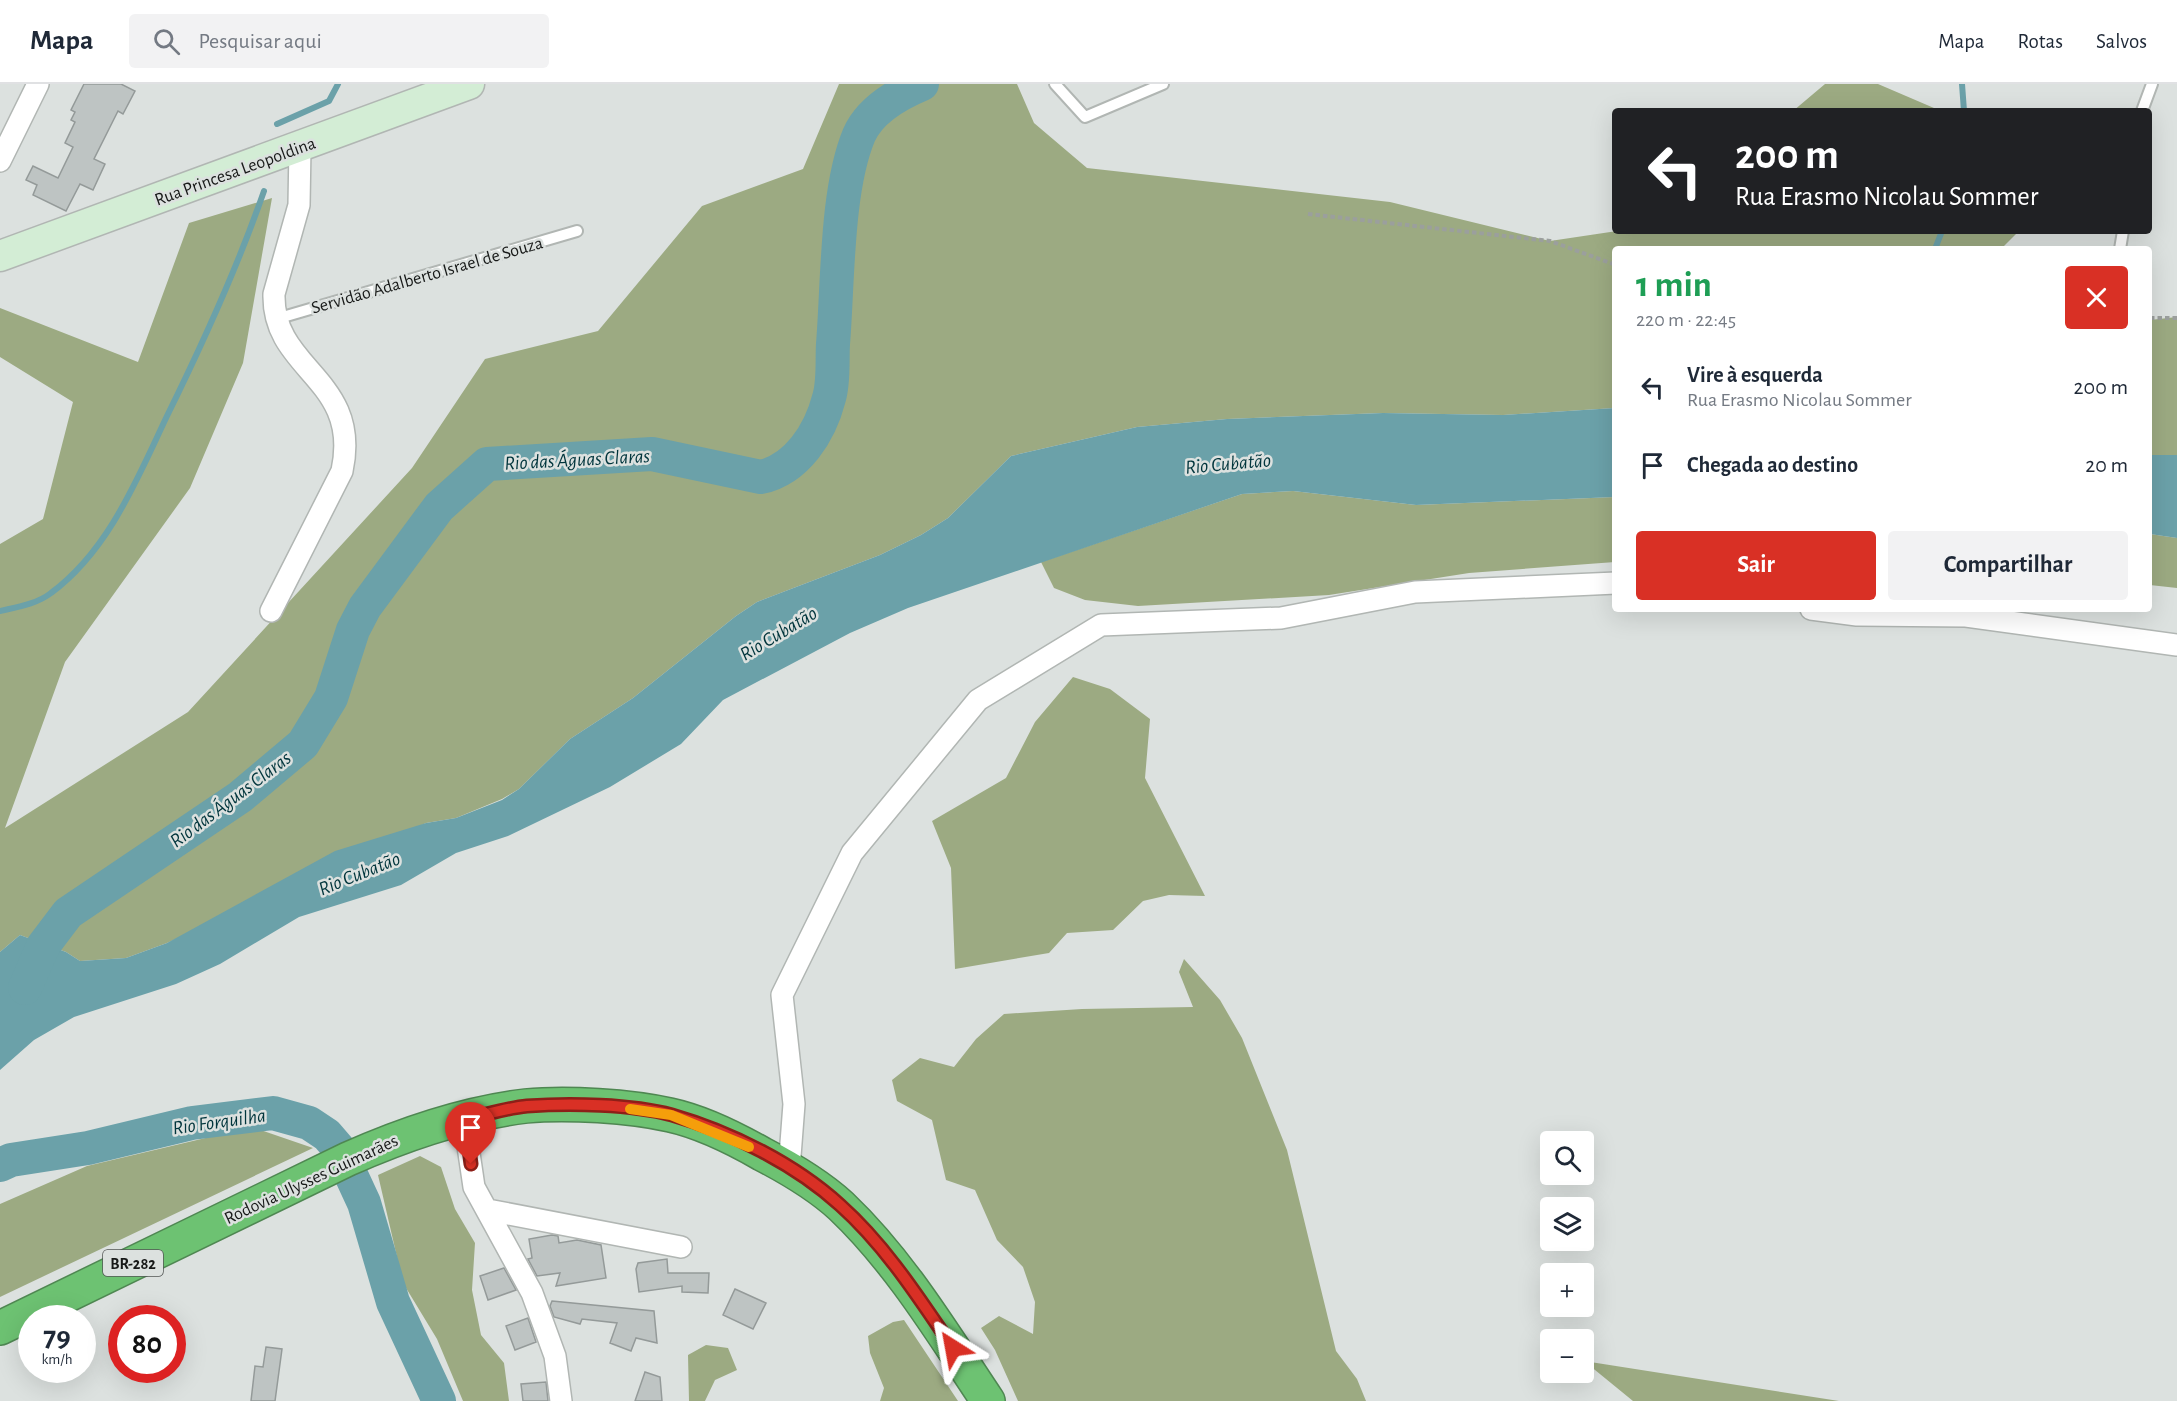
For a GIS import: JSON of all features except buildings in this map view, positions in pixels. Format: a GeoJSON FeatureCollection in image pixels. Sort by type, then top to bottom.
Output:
{"type":"FeatureCollection","features":[{"type":"Feature","properties":{"kind":"highway","name":"Rodovia Ulysses Guimarães"},"geometry":{"type":"LineString","coordinates":[[0,1328],[348,1159],[429,1129],[526,1106],[609,1106],[671,1115],[733,1138],[789,1168],[840,1205],[881,1248],[929,1312],[988,1401]]}},
{"type":"Feature","properties":{"kind":"street"},"geometry":{"type":"LineString","coordinates":[[0,161],[38,84]]}},
{"type":"Feature","properties":{"kind":"street","name":"Rua Princesa Leopoldina"},"geometry":{"type":"LineString","coordinates":[[0,256],[469,84]]}},
{"type":"Feature","properties":{"kind":"street"},"geometry":{"type":"LineString","coordinates":[[271,611],[342,471],[345,455],[344,426],[332,396],[291,348],[276,319],[274,294],[299,205],[300,147]]}},
{"type":"Feature","properties":{"kind":"street"},"geometry":{"type":"LineString","coordinates":[[789,1168],[794,1104],[782,995],[852,853],[978,700],[1101,624],[1281,618],[1415,592],[1612,583]]}},
{"type":"Feature","properties":{"kind":"street"},"geometry":{"type":"LineString","coordinates":[[1834,612],[1857,615],[1966,616],[2177,645]]}},
{"type":"Feature","properties":{"kind":"street"},"geometry":{"type":"LineString","coordinates":[[465,1119],[474,1187],[532,1293],[555,1356],[561,1401]]}},
{"type":"Feature","properties":{"kind":"street"},"geometry":{"type":"LineString","coordinates":[[488,1210],[681,1246]]}},
{"type":"Feature","properties":{"kind":"lane"},"geometry":{"type":"LineString","coordinates":[[1055,84],[1085,117],[1163,84]]}},
{"type":"Feature","properties":{"kind":"lane"},"geometry":{"type":"LineString","coordinates":[[2143,108],[2152,84]]}},
{"type":"Feature","properties":{"kind":"lane","name":"Servidão Adalberto Israel de Souza"},"geometry":{"type":"LineString","coordinates":[[276,319],[577,231]]}},
{"type":"Feature","properties":{"kind":"path"},"geometry":{"type":"LineString","coordinates":[[1308,214],[1550,241],[1612,264]]}},
{"type":"Feature","properties":{"kind":"path"},"geometry":{"type":"LineString","coordinates":[[2152,318],[2177,318]]}},
{"type":"Feature","properties":{"kind":"green space"},"geometry":{"type":"Polygon","coordinates":[[[839,84],[1017,84],[1034,123],[1087,168],[1390,202],[1550,241],[1612,232],[1612,234],[2016,234],[2004,246],[1612,246],[1612,408],[1503,415],[1383,413],[1227,419],[1137,427],[1011,456],[948,518],[921,535],[880,555],[757,602],[736,616],[633,698],[570,739],[519,789],[502,799],[456,818],[426,823],[167,943],[126,958],[80,961],[66,952],[20,935],[0,952],[0,544],[43,519],[73,402],[0,357],[0,308],[138,362],[189,223],[272,198],[243,363],[190,488],[65,662],[5,828],[188,712],[412,468],[485,359],[598,331],[702,206],[803,169],[839,84]]]}},
{"type":"Feature","properties":{"kind":"green space"},"geometry":{"type":"Polygon","coordinates":[[[1825,84],[1878,84],[1934,108],[1797,108],[1825,84]]]}},
{"type":"Feature","properties":{"kind":"green space"},"geometry":{"type":"Polygon","coordinates":[[[2177,317],[2177,455],[2152,455],[2152,320],[2177,317]]]}},
{"type":"Feature","properties":{"kind":"green space"},"geometry":{"type":"Polygon","coordinates":[[[1293,491],[1416,505],[1612,497],[1612,562],[1469,573],[1329,595],[1138,606],[1085,600],[1054,588],[1041,562],[1242,494],[1293,491]]]}},
{"type":"Feature","properties":{"kind":"green space"},"geometry":{"type":"Polygon","coordinates":[[[2152,534],[2177,538],[2177,588],[2152,585],[2152,534]]]}},
{"type":"Feature","properties":{"kind":"green space"},"geometry":{"type":"Polygon","coordinates":[[[1073,677],[1110,689],[1150,719],[1145,778],[1205,896],[1169,895],[1143,901],[1113,930],[1067,933],[1049,953],[955,969],[951,868],[932,821],[1006,778],[1035,722],[1073,677]]]}},
{"type":"Feature","properties":{"kind":"green space"},"geometry":{"type":"Polygon","coordinates":[[[1184,959],[1220,1000],[1242,1038],[1287,1150],[1336,1351],[1357,1379],[1366,1401],[1018,1401],[995,1350],[981,1328],[999,1316],[1033,1334],[1035,1302],[1023,1267],[997,1240],[975,1190],[946,1180],[932,1120],[897,1101],[892,1080],[920,1058],[954,1067],[976,1039],[1004,1014],[1082,1009],[1193,1007],[1179,972],[1184,959]]]}},
{"type":"Feature","properties":{"kind":"green space"},"geometry":{"type":"Polygon","coordinates":[[[252,1127],[313,1148],[0,1297],[0,1204],[87,1166],[252,1127]]]}},
{"type":"Feature","properties":{"kind":"green space"},"geometry":{"type":"Polygon","coordinates":[[[420,1156],[441,1167],[455,1209],[475,1243],[472,1290],[481,1335],[504,1363],[509,1401],[463,1401],[437,1339],[403,1283],[378,1175],[420,1156]]]}},
{"type":"Feature","properties":{"kind":"green space"},"geometry":{"type":"Polygon","coordinates":[[[904,1320],[958,1401],[880,1401],[884,1388],[870,1353],[868,1336],[893,1322],[904,1320]]]}},
{"type":"Feature","properties":{"kind":"green space"},"geometry":{"type":"Polygon","coordinates":[[[706,1345],[728,1348],[737,1370],[715,1380],[705,1401],[689,1401],[688,1355],[706,1345]]]}},
{"type":"Feature","properties":{"kind":"green space"},"geometry":{"type":"Polygon","coordinates":[[[1594,1363],[1839,1401],[1633,1401],[1594,1369],[1594,1363]]]}},
{"type":"Feature","properties":{"kind":"water","name":"Rio Cubatão"},"geometry":{"type":"Polygon","coordinates":[[[1612,408],[1612,497],[1416,505],[1293,491],[1242,494],[908,608],[850,633],[723,700],[681,744],[610,787],[508,836],[456,853],[401,885],[299,917],[220,964],[176,984],[74,1017],[34,1040],[0,1070],[0,952],[20,935],[66,952],[80,961],[126,958],[167,943],[335,851],[426,823],[456,818],[502,800],[519,789],[570,739],[633,698],[736,616],[757,602],[880,555],[921,535],[948,518],[1011,456],[1137,427],[1227,419],[1383,413],[1503,415],[1612,408]]]}},
{"type":"Feature","properties":{"kind":"water"},"geometry":{"type":"Polygon","coordinates":[[[2152,455],[2177,455],[2177,538],[2152,534],[2152,455]]]}},
{"type":"Feature","properties":{"kind":"waterway"},"geometry":{"type":"LineString","coordinates":[[277,124],[329,101],[338,84]]}},
{"type":"Feature","properties":{"kind":"waterway","name":"Rio das Águas Claras"},"geometry":{"type":"LineString","coordinates":[[25,988],[43,946],[68,913],[240,797],[303,744],[331,698],[353,630],[365,607],[439,507],[487,464],[652,454],[761,477],[774,473],[796,458],[820,424],[831,392],[839,237],[851,157],[859,135],[870,118],[894,98],[922,84]]}},
{"type":"Feature","properties":{"kind":"waterway"},"geometry":{"type":"LineString","coordinates":[[1962,84],[1964,108]]}},
{"type":"Feature","properties":{"kind":"waterway"},"geometry":{"type":"LineString","coordinates":[[0,611],[33,602],[51,593],[89,556],[120,512],[206,333],[243,249],[264,191]]}},
{"type":"Feature","properties":{"kind":"waterway"},"geometry":{"type":"LineString","coordinates":[[1936,246],[1941,234]]}},
{"type":"Feature","properties":{"kind":"waterway","name":"Rio Forquilha"},"geometry":{"type":"LineString","coordinates":[[0,1165],[11,1160],[88,1148],[192,1123],[273,1113],[309,1123],[327,1135],[339,1149],[364,1203],[393,1302],[439,1401]]}},
{"type":"Feature","properties":{"kind":"slow traffic"},"geometry":{"type":"LineString","coordinates":[[630,1109],[671,1115],[733,1138],[749,1147]]}},
{"type":"Feature","properties":{"kind":"route"},"geometry":{"type":"LineString","coordinates":[[471,1164],[465,1119],[526,1106],[609,1106],[671,1115],[733,1138],[789,1168],[840,1205],[881,1248],[953,1348]]}}]}
